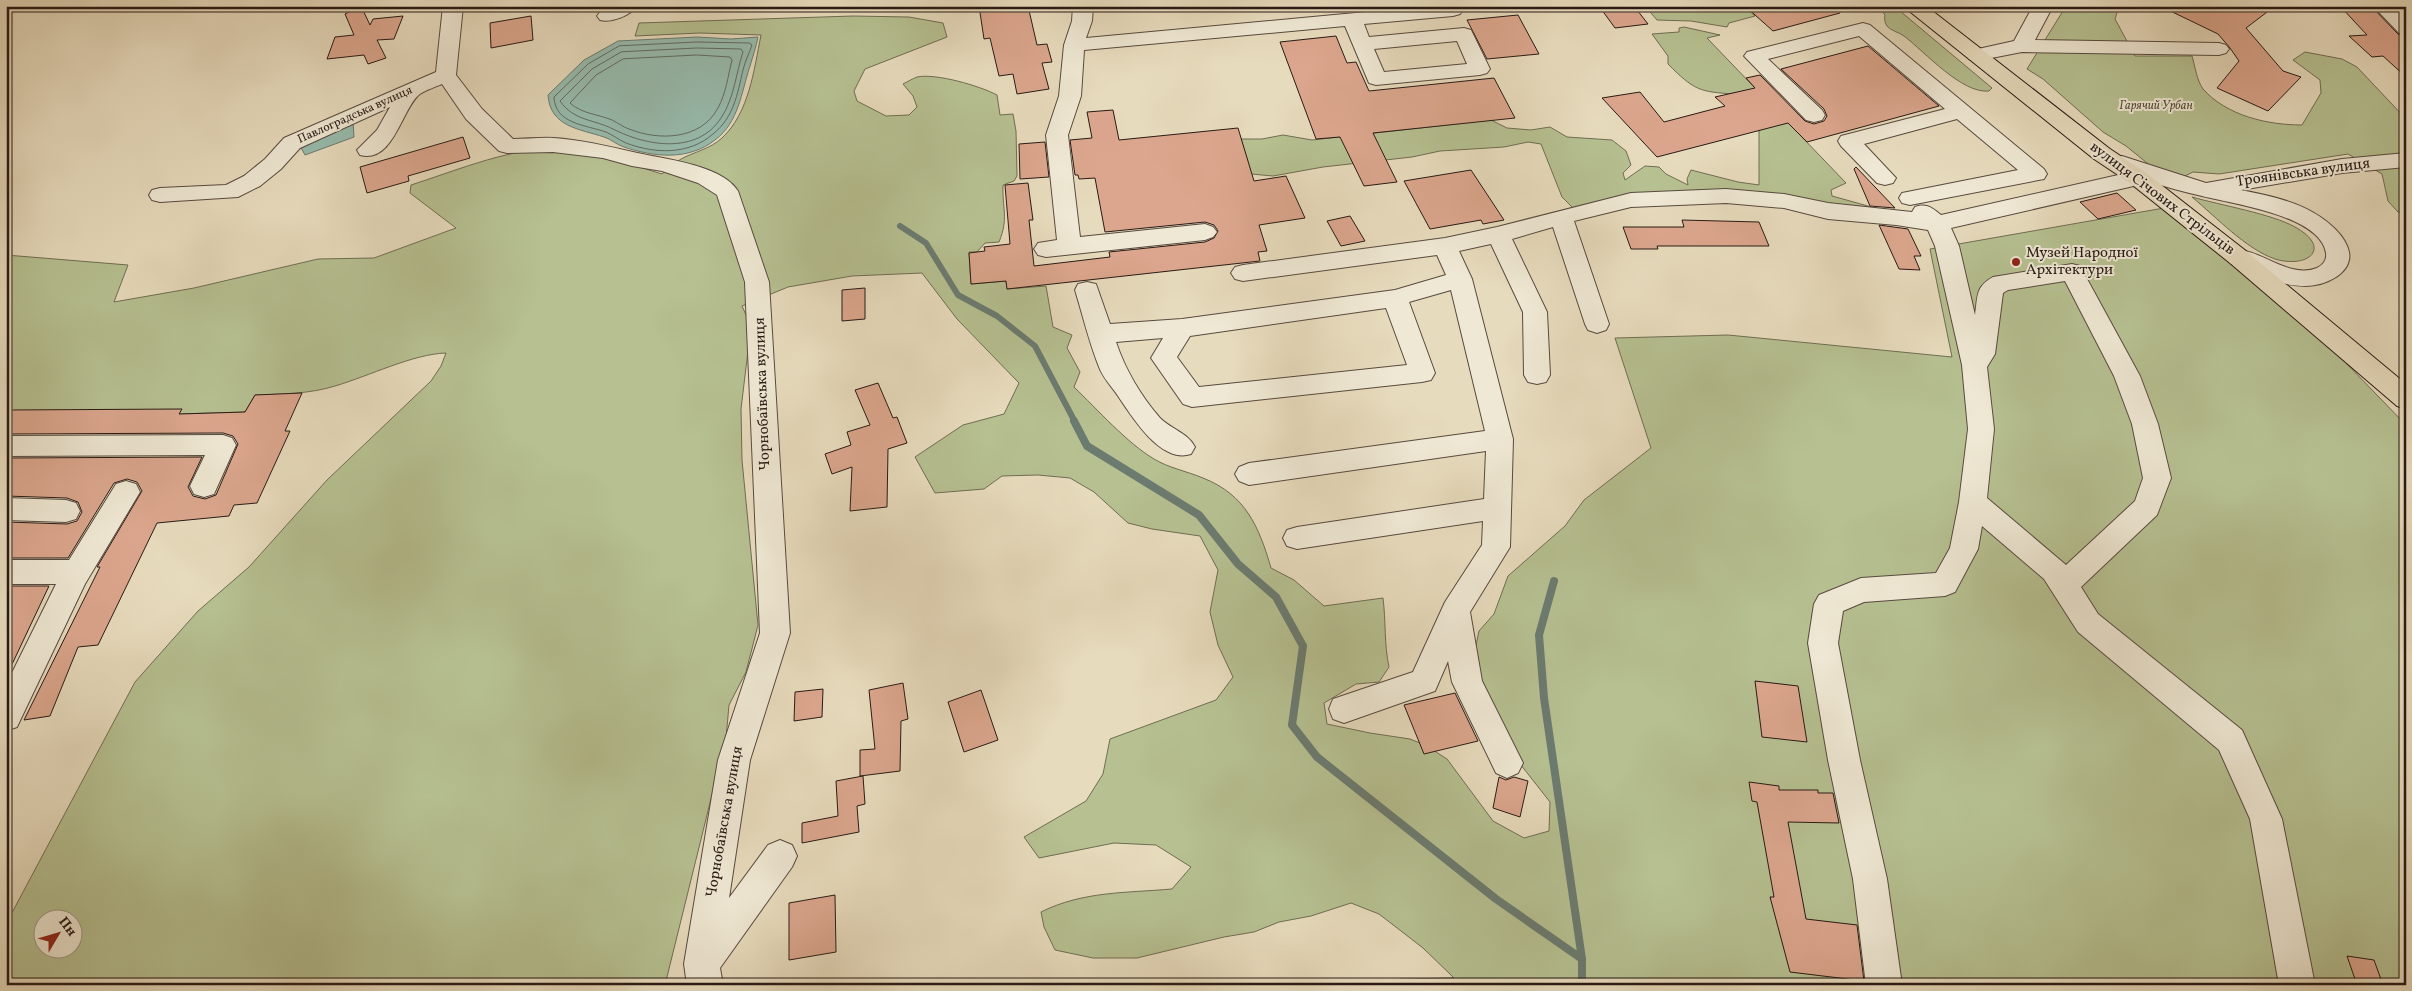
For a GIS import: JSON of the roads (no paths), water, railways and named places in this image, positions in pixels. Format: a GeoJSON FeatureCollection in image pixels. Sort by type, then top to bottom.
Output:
{"type":"FeatureCollection","features":[{"type":"Feature","properties":{"kind":"main road","name":"вулиця Січових Стрільців"},"geometry":{"type":"LineString","coordinates":[[1913,6],[2102,154],[2138,178],[2238,257],[2406,399]]}},
{"type":"Feature","properties":{"kind":"street"},"geometry":{"type":"LineString","coordinates":[[446,76],[453,6]]}},
{"type":"Feature","properties":{"kind":"street"},"geometry":{"type":"LineString","coordinates":[[607,16],[627,6]]}},
{"type":"Feature","properties":{"kind":"street"},"geometry":{"type":"LineString","coordinates":[[1069,246],[1057,135],[1070,96],[1074,45],[1082,21],[1083,6]]}},
{"type":"Feature","properties":{"kind":"street"},"geometry":{"type":"LineString","coordinates":[[1074,45],[1453,10],[1456,6]]}},
{"type":"Feature","properties":{"kind":"street"},"geometry":{"type":"LineString","coordinates":[[2022,46],[2043,6]]}},
{"type":"Feature","properties":{"kind":"street"},"geometry":{"type":"LineString","coordinates":[[2383,6],[2406,29]]}},
{"type":"Feature","properties":{"kind":"street"},"geometry":{"type":"LineString","coordinates":[[1352,19],[1361,44],[1376,79],[1480,69],[1464,34],[1361,44]]}},
{"type":"Feature","properties":{"kind":"street"},"geometry":{"type":"LineString","coordinates":[[1814,115],[1754,56],[1863,30],[2036,174]]}},
{"type":"Feature","properties":{"kind":"street"},"geometry":{"type":"LineString","coordinates":[[1976,55],[2022,46],[2219,49]]}},
{"type":"Feature","properties":{"kind":"street","name":"Павлоградська вулиця"},"geometry":{"type":"LineString","coordinates":[[160,196],[230,192],[252,181],[273,164],[292,143],[412,89],[446,76]]}},
{"type":"Feature","properties":{"kind":"street","name":"Чорнобаївська вулиця"},"geometry":{"type":"LineString","coordinates":[[446,76],[474,114],[507,146],[553,145],[605,150],[632,159],[665,164],[706,178],[727,191],[757,282],[774,633],[734,760],[704,974]]}},
{"type":"Feature","properties":{"kind":"street"},"geometry":{"type":"LineString","coordinates":[[368,150],[385,134],[412,89]]}},
{"type":"Feature","properties":{"kind":"street"},"geometry":{"type":"LineString","coordinates":[[1884,178],[1849,141],[1962,111]]}},
{"type":"Feature","properties":{"kind":"street","name":"Троянівська вулиця"},"geometry":{"type":"LineString","coordinates":[[2102,154],[2152,175],[2201,189],[2272,205],[2299,215],[2328,235],[2336,246],[2338,257],[2334,267],[2328,272],[2310,277],[2294,277],[2271,272],[2238,257]]}},
{"type":"Feature","properties":{"kind":"street","name":"Троянівська вулиця"},"geometry":{"type":"LineString","coordinates":[[2201,189],[2342,166],[2406,160]]}},
{"type":"Feature","properties":{"kind":"street"},"geometry":{"type":"LineString","coordinates":[[1884,985],[1870,879],[1844,760],[1823,643],[1829,604],[1861,590],[1945,584],[1964,549],[1973,502],[1981,429],[1974,366],[1947,246],[1937,224],[1910,198],[2036,174],[2097,187]]}},
{"type":"Feature","properties":{"kind":"street"},"geometry":{"type":"LineString","coordinates":[[1243,273],[1445,246],[1498,235],[1631,200],[1726,196],[1784,201],[1828,211],[1896,217],[1937,224],[2138,178]]}},
{"type":"Feature","properties":{"kind":"street"},"geometry":{"type":"LineString","coordinates":[[1562,217],[1597,324]]}},
{"type":"Feature","properties":{"kind":"street"},"geometry":{"type":"LineString","coordinates":[[1046,249],[1205,232]]}},
{"type":"Feature","properties":{"kind":"street"},"geometry":{"type":"LineString","coordinates":[[1498,235],[1535,312],[1537,375]]}},
{"type":"Feature","properties":{"kind":"street"},"geometry":{"type":"LineString","coordinates":[[1344,709],[1424,682],[1455,611],[1496,547],[1500,439],[1460,279],[1445,246]]}},
{"type":"Feature","properties":{"kind":"street"},"geometry":{"type":"LineString","coordinates":[[1974,366],[1982,354],[1991,289],[2002,283],[2072,272],[2127,376],[2145,424],[2157,478],[2146,507],[2064,585]]}},
{"type":"Feature","properties":{"kind":"street"},"geometry":{"type":"LineString","coordinates":[[1100,334],[1182,328],[1395,298],[1460,279]]}},
{"type":"Feature","properties":{"kind":"street"},"geometry":{"type":"LineString","coordinates":[[1087,290],[1112,368],[1152,426],[1182,447]]}},
{"type":"Feature","properties":{"kind":"street"},"geometry":{"type":"LineString","coordinates":[[1182,328],[1164,358],[1192,397],[1422,373],[1395,298]]}},
{"type":"Feature","properties":{"kind":"street"},"geometry":{"type":"LineString","coordinates":[[1248,474],[1500,439]]}},
{"type":"Feature","properties":{"kind":"street"},"geometry":{"type":"LineString","coordinates":[[6,446],[223,445],[204,486]]}},
{"type":"Feature","properties":{"kind":"street"},"geometry":{"type":"LineString","coordinates":[[6,717],[77,572],[126,492]]}},
{"type":"Feature","properties":{"kind":"street"},"geometry":{"type":"LineString","coordinates":[[1973,502],[2054,571],[2088,623],[2231,740],[2266,819],[2297,985]]}},
{"type":"Feature","properties":{"kind":"street"},"geometry":{"type":"LineString","coordinates":[[1297,538],[1497,508]]}},
{"type":"Feature","properties":{"kind":"street"},"geometry":{"type":"LineString","coordinates":[[6,509],[66,511]]}},
{"type":"Feature","properties":{"kind":"street"},"geometry":{"type":"LineString","coordinates":[[6,572],[77,572]]}},
{"type":"Feature","properties":{"kind":"street"},"geometry":{"type":"LineString","coordinates":[[1455,611],[1467,682],[1507,763]]}},
{"type":"Feature","properties":{"kind":"street"},"geometry":{"type":"LineString","coordinates":[[704,974],[780,856]]}},
{"type":"Feature","properties":{"kind":"water"},"geometry":{"type":"Polygon","coordinates":[[[697,37],[731,39],[758,37],[734,116],[723,133],[705,147],[682,154],[659,155],[647,153],[621,146],[607,138],[576,129],[560,120],[554,114],[548,95],[584,60],[618,41],[697,37]]]}},
{"type":"Feature","properties":{"kind":"water"},"geometry":{"type":"Polygon","coordinates":[[[353,120],[354,137],[305,155],[299,144],[353,120]]]}},
{"type":"Feature","properties":{"kind":"waterway"},"geometry":{"type":"LineString","coordinates":[[900,226],[926,243],[958,295],[997,316],[1035,346],[1075,422]]}},
{"type":"Feature","properties":{"kind":"waterway"},"geometry":{"type":"LineString","coordinates":[[1074,421],[1087,446],[1199,515],[1238,564],[1276,597],[1303,646],[1292,725],[1317,757],[1496,899],[1582,959]]}},
{"type":"Feature","properties":{"kind":"waterway"},"geometry":{"type":"LineString","coordinates":[[1554,581],[1539,635],[1544,698],[1582,959]]}},
{"type":"Feature","properties":{"kind":"waterway"},"geometry":{"type":"LineString","coordinates":[[1582,959],[1582,985]]}},
{"type":"Feature","properties":{"kind":"place","name":"Музей Народної Архітектури"},"geometry":{"type":"Point","coordinates":[2016,262]}},
{"type":"Feature","properties":{"kind":"park label","name":"Гарячий Урбан"},"geometry":{"type":"Point","coordinates":[2156,106]}}]}
